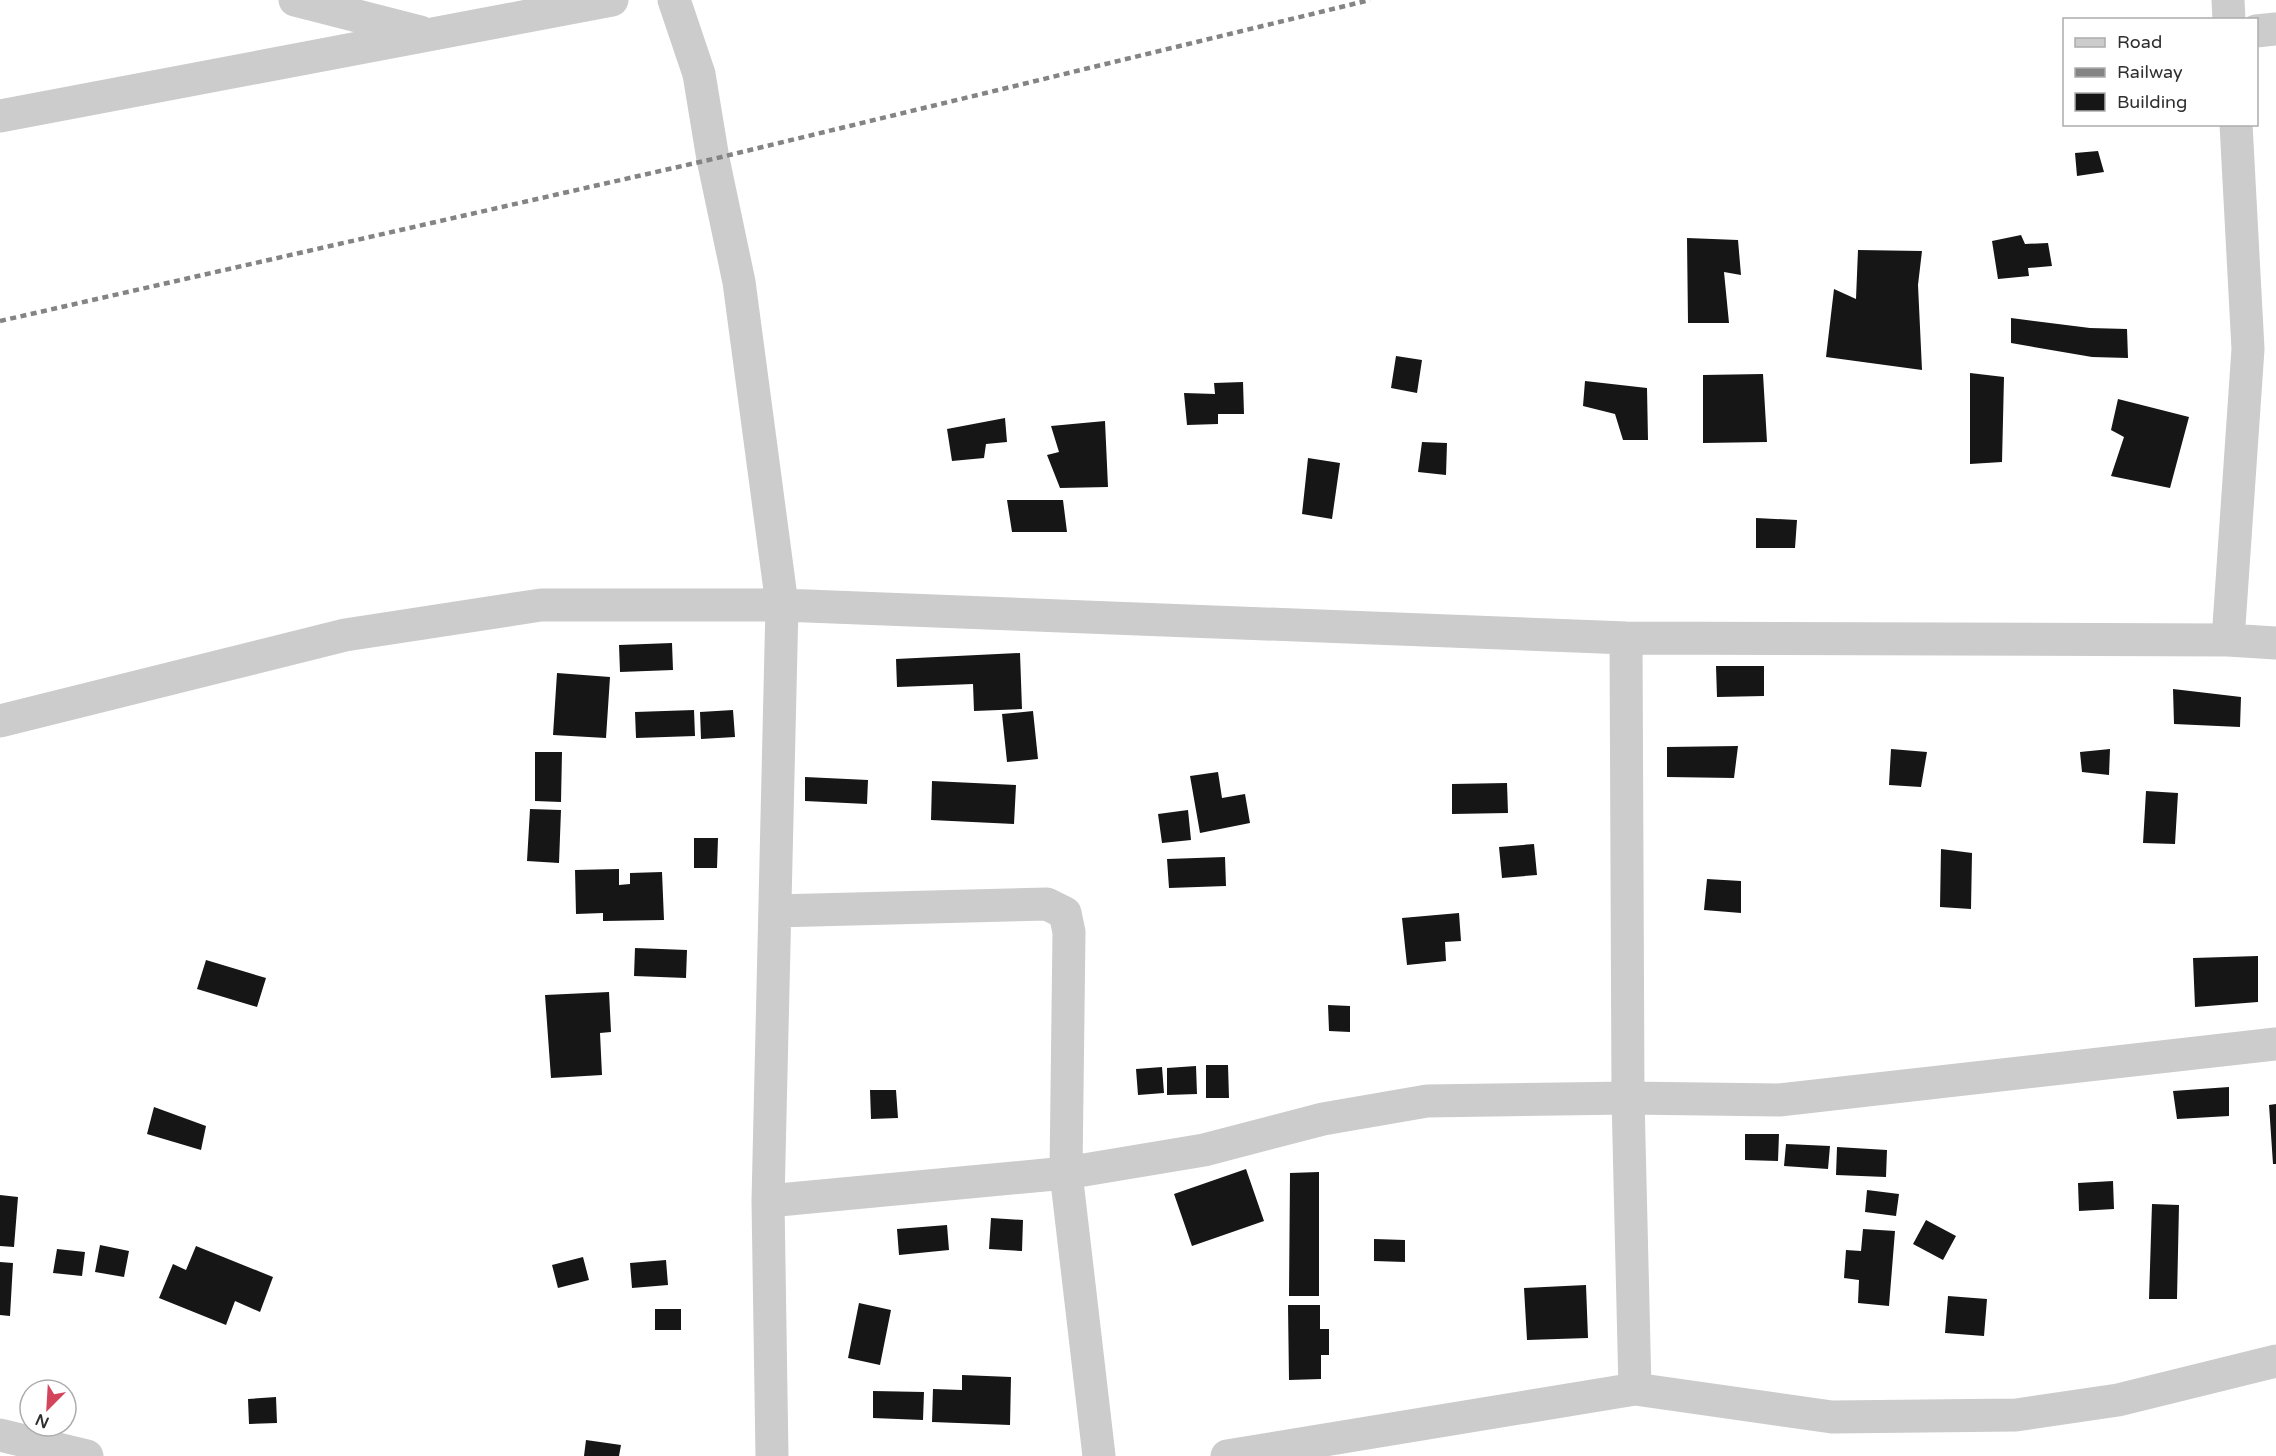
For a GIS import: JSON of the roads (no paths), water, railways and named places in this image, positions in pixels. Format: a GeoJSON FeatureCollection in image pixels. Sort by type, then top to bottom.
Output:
{"type":"FeatureCollection","features":[{"type":"Feature","properties":{"kind":"street"},"geometry":{"type":"LineString","coordinates":[[295,0],[430,34]]}},
{"type":"Feature","properties":{"kind":"street"},"geometry":{"type":"LineString","coordinates":[[0,116],[612,0]]}},
{"type":"Feature","properties":{"kind":"street"},"geometry":{"type":"LineString","coordinates":[[674,0],[699,74],[713,159],[739,282],[782,605],[768,1201],[772,1456]]}},
{"type":"Feature","properties":{"kind":"street"},"geometry":{"type":"LineString","coordinates":[[2228,0],[2229,18]]}},
{"type":"Feature","properties":{"kind":"street"},"geometry":{"type":"LineString","coordinates":[[2258,31],[2276,29]]}},
{"type":"Feature","properties":{"kind":"street"},"geometry":{"type":"LineString","coordinates":[[2228,640],[2248,349],[2236,126]]}},
{"type":"Feature","properties":{"kind":"street"},"geometry":{"type":"LineString","coordinates":[[0,721],[345,635],[541,605],[782,605],[1626,638],[2228,640],[2276,643]]}},
{"type":"Feature","properties":{"kind":"street"},"geometry":{"type":"LineString","coordinates":[[1626,638],[1628,1098],[1635,1389]]}},
{"type":"Feature","properties":{"kind":"street"},"geometry":{"type":"LineString","coordinates":[[775,911],[1047,904],[1065,913],[1069,932],[1066,1173],[1100,1456]]}},
{"type":"Feature","properties":{"kind":"street"},"geometry":{"type":"LineString","coordinates":[[768,1201],[1066,1173],[1204,1150],[1323,1119],[1427,1101],[1628,1098],[1779,1100],[2276,1044]]}},
{"type":"Feature","properties":{"kind":"street"},"geometry":{"type":"LineString","coordinates":[[1227,1456],[1635,1389],[1832,1417],[2016,1415],[2118,1400],[2276,1361]]}},
{"type":"Feature","properties":{"kind":"street"},"geometry":{"type":"LineString","coordinates":[[0,1436],[87,1456]]}},
{"type":"Feature","properties":{"kind":"railway"},"geometry":{"type":"LineString","coordinates":[[0,321],[713,159],[1370,0]]}}]}
